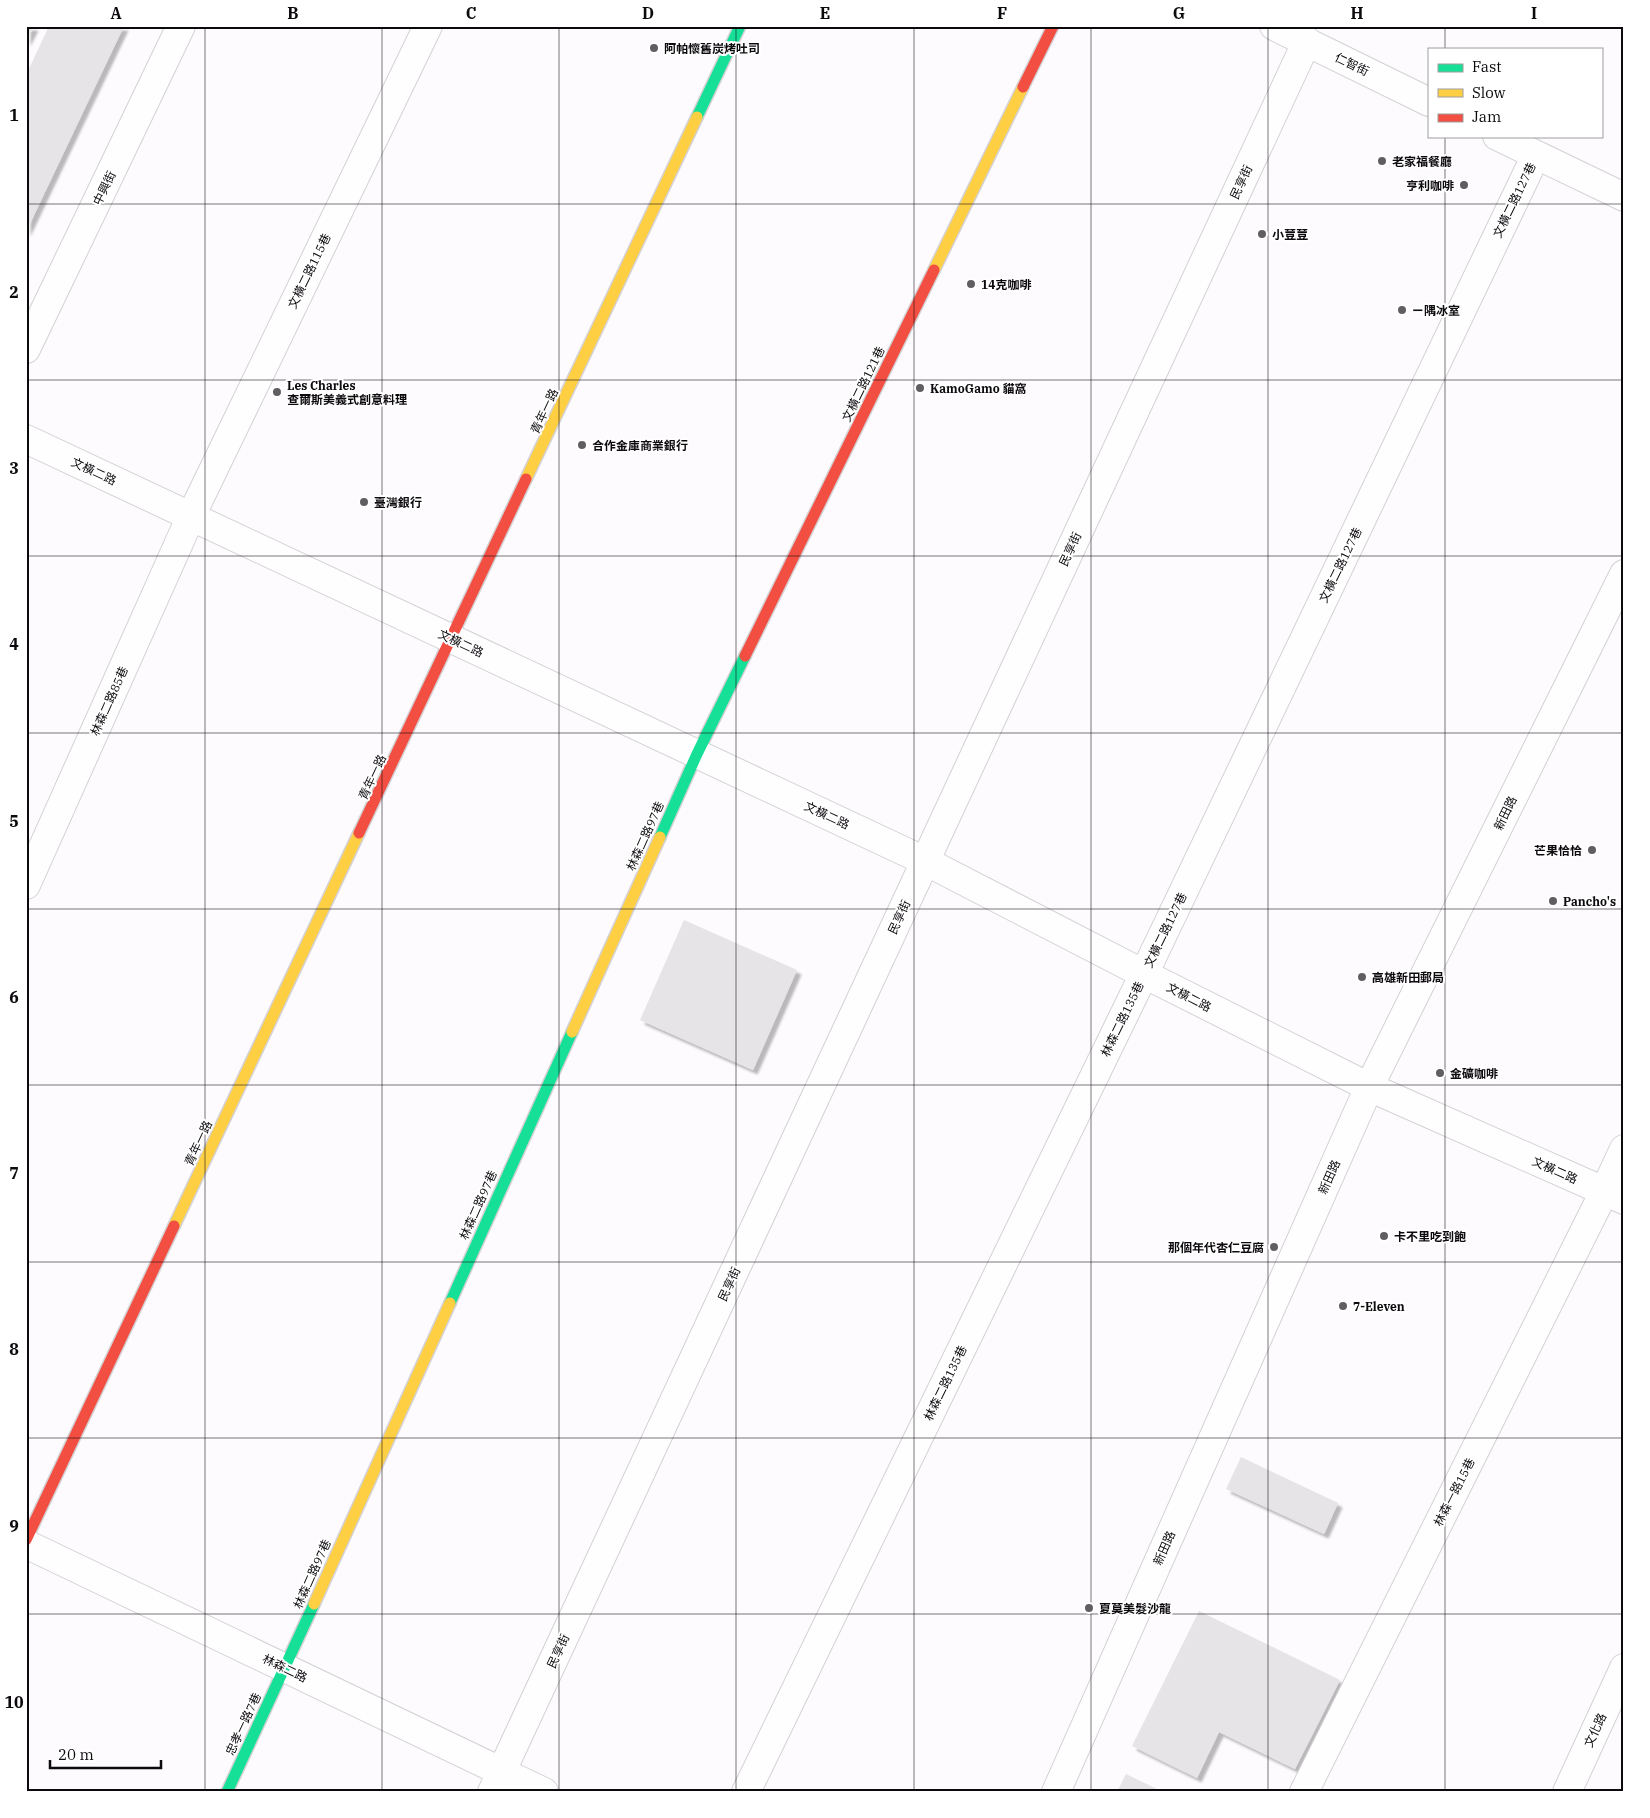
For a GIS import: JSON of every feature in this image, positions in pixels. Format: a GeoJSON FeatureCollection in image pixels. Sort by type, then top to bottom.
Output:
{"type":"FeatureCollection","features":[{"type":"Feature","properties":{"kind":"street","name":"中興街"},"geometry":{"type":"LineString","coordinates":[[26,349],[181,26]]}},
{"type":"Feature","properties":{"kind":"street","name":"文橫二路115巷"},"geometry":{"type":"LineString","coordinates":[[191,516],[428,26]]}},
{"type":"Feature","properties":{"kind":"street","name":"青年一路"},"geometry":{"type":"LineString","coordinates":[[26,1540],[740,26]]}},
{"type":"Feature","properties":{"kind":"street","name":"文橫二路121巷"},"geometry":{"type":"LineString","coordinates":[[697,754],[1053,26]]}},
{"type":"Feature","properties":{"kind":"street","name":"仁智街"},"geometry":{"type":"LineString","coordinates":[[1274,26],[1428,102]]}},
{"type":"Feature","properties":{"kind":"street","name":"民享街"},"geometry":{"type":"LineString","coordinates":[[497,1782],[1306,42]]}},
{"type":"Feature","properties":{"kind":"street"},"geometry":{"type":"LineString","coordinates":[[1501,138],[1624,197]]}},
{"type":"Feature","properties":{"kind":"street","name":"文橫二路127巷"},"geometry":{"type":"LineString","coordinates":[[1144,974],[1536,156]]}},
{"type":"Feature","properties":{"kind":"street","name":"文橫二路"},"geometry":{"type":"LineString","coordinates":[[26,439],[926,861],[1144,974],[1369,1087],[1614,1196]]}},
{"type":"Feature","properties":{"kind":"street","name":"林森二路85巷"},"geometry":{"type":"LineString","coordinates":[[26,885],[191,516]]}},
{"type":"Feature","properties":{"kind":"street","name":"新田路"},"geometry":{"type":"LineString","coordinates":[[1056,1792],[1369,1087],[1624,574]]}},
{"type":"Feature","properties":{"kind":"street","name":"林森二路97巷"},"geometry":{"type":"LineString","coordinates":[[284,1668],[697,754]]}},
{"type":"Feature","properties":{"kind":"street","name":"林森二路135巷"},"geometry":{"type":"LineString","coordinates":[[746,1792],[1144,974]]}},
{"type":"Feature","properties":{"kind":"street","name":"林森一路15巷"},"geometry":{"type":"LineString","coordinates":[[1304,1792],[1614,1196],[1624,1148]]}},
{"type":"Feature","properties":{"kind":"street","name":"林森二路"},"geometry":{"type":"LineString","coordinates":[[26,1544],[284,1668],[497,1782],[544,1792]]}},
{"type":"Feature","properties":{"kind":"street","name":"忠孝一路7巷"},"geometry":{"type":"LineString","coordinates":[[226,1792],[284,1668]]}},
{"type":"Feature","properties":{"kind":"street","name":"文化路"},"geometry":{"type":"LineString","coordinates":[[1567,1792],[1624,1668]]}},
{"type":"Feature","properties":{"kind":"building"},"geometry":{"type":"Polygon","coordinates":[[[26,26],[34,26],[26,42],[26,26]]]}},
{"type":"Feature","properties":{"kind":"building"},"geometry":{"type":"Polygon","coordinates":[[[49,26],[124,26],[26,232],[26,75],[49,26]]]}},
{"type":"Feature","properties":{"kind":"building"},"geometry":{"type":"Polygon","coordinates":[[[684,920],[797,970],[753,1070],[640,1020],[684,920]]]}},
{"type":"Feature","properties":{"kind":"building"},"geometry":{"type":"Polygon","coordinates":[[[1241,1457],[1338,1503],[1324,1534],[1226,1489],[1241,1457]]]}},
{"type":"Feature","properties":{"kind":"building"},"geometry":{"type":"Polygon","coordinates":[[[1199,1611],[1340,1680],[1295,1769],[1219,1732],[1197,1778],[1132,1746],[1199,1611]]]}},
{"type":"Feature","properties":{"kind":"building"},"geometry":{"type":"Polygon","coordinates":[[[1126,1774],[1163,1792],[1117,1792],[1126,1774]]]}},
{"type":"Feature","properties":{"kind":"traffic: fast"},"geometry":{"type":"LineString","coordinates":[[697,117],[740,26]]}},
{"type":"Feature","properties":{"kind":"traffic: fast"},"geometry":{"type":"LineString","coordinates":[[660,837],[697,754],[745,656]]}},
{"type":"Feature","properties":{"kind":"traffic: fast"},"geometry":{"type":"LineString","coordinates":[[450,1303],[572,1032]]}},
{"type":"Feature","properties":{"kind":"traffic: fast"},"geometry":{"type":"LineString","coordinates":[[227,1792],[314,1604]]}},
{"type":"Feature","properties":{"kind":"traffic: slow"},"geometry":{"type":"LineString","coordinates":[[934,270],[1023,87]]}},
{"type":"Feature","properties":{"kind":"traffic: slow"},"geometry":{"type":"LineString","coordinates":[[526,479],[697,117]]}},
{"type":"Feature","properties":{"kind":"traffic: slow"},"geometry":{"type":"LineString","coordinates":[[174,1226],[359,833]]}},
{"type":"Feature","properties":{"kind":"traffic: slow"},"geometry":{"type":"LineString","coordinates":[[572,1032],[660,837]]}},
{"type":"Feature","properties":{"kind":"traffic: slow"},"geometry":{"type":"LineString","coordinates":[[314,1604],[450,1303]]}},
{"type":"Feature","properties":{"kind":"traffic: jam"},"geometry":{"type":"LineString","coordinates":[[1023,87],[1053,26]]}},
{"type":"Feature","properties":{"kind":"traffic: jam"},"geometry":{"type":"LineString","coordinates":[[745,656],[934,270]]}},
{"type":"Feature","properties":{"kind":"traffic: jam"},"geometry":{"type":"LineString","coordinates":[[359,833],[526,479]]}},
{"type":"Feature","properties":{"kind":"traffic: jam"},"geometry":{"type":"LineString","coordinates":[[26,1540],[174,1226]]}},
{"type":"Feature","properties":{"kind":"place","name":"阿帕懷舊炭烤吐司"},"geometry":{"type":"Point","coordinates":[654,48]}},
{"type":"Feature","properties":{"kind":"place","name":"老家福餐廳"},"geometry":{"type":"Point","coordinates":[1382,161]}},
{"type":"Feature","properties":{"kind":"place","name":"亨利咖啡"},"geometry":{"type":"Point","coordinates":[1464,185]}},
{"type":"Feature","properties":{"kind":"place","name":"小荳荳"},"geometry":{"type":"Point","coordinates":[1262,234]}},
{"type":"Feature","properties":{"kind":"place","name":"14克咖啡"},"geometry":{"type":"Point","coordinates":[971,284]}},
{"type":"Feature","properties":{"kind":"place","name":"ㄧ隅冰室"},"geometry":{"type":"Point","coordinates":[1402,310]}},
{"type":"Feature","properties":{"kind":"place","name":"KamoGamo 貓窩"},"geometry":{"type":"Point","coordinates":[920,388]}},
{"type":"Feature","properties":{"kind":"place","name":"Les Charles 查爾斯美義式創意料理"},"geometry":{"type":"Point","coordinates":[277,392]}},
{"type":"Feature","properties":{"kind":"place","name":"合作金庫商業銀行"},"geometry":{"type":"Point","coordinates":[582,445]}},
{"type":"Feature","properties":{"kind":"place","name":"臺灣銀行"},"geometry":{"type":"Point","coordinates":[364,502]}},
{"type":"Feature","properties":{"kind":"place","name":"芒果恰恰"},"geometry":{"type":"Point","coordinates":[1592,850]}},
{"type":"Feature","properties":{"kind":"place","name":"Pancho's"},"geometry":{"type":"Point","coordinates":[1553,901]}},
{"type":"Feature","properties":{"kind":"place","name":"高雄新田郵局"},"geometry":{"type":"Point","coordinates":[1362,977]}},
{"type":"Feature","properties":{"kind":"place","name":"金礦咖啡"},"geometry":{"type":"Point","coordinates":[1440,1073]}},
{"type":"Feature","properties":{"kind":"place","name":"卡不里吃到飽"},"geometry":{"type":"Point","coordinates":[1384,1236]}},
{"type":"Feature","properties":{"kind":"place","name":"那個年代杏仁豆腐"},"geometry":{"type":"Point","coordinates":[1274,1247]}},
{"type":"Feature","properties":{"kind":"place","name":"7-Eleven"},"geometry":{"type":"Point","coordinates":[1343,1306]}},
{"type":"Feature","properties":{"kind":"place","name":"夏莫美髮沙龍"},"geometry":{"type":"Point","coordinates":[1089,1608]}}]}
